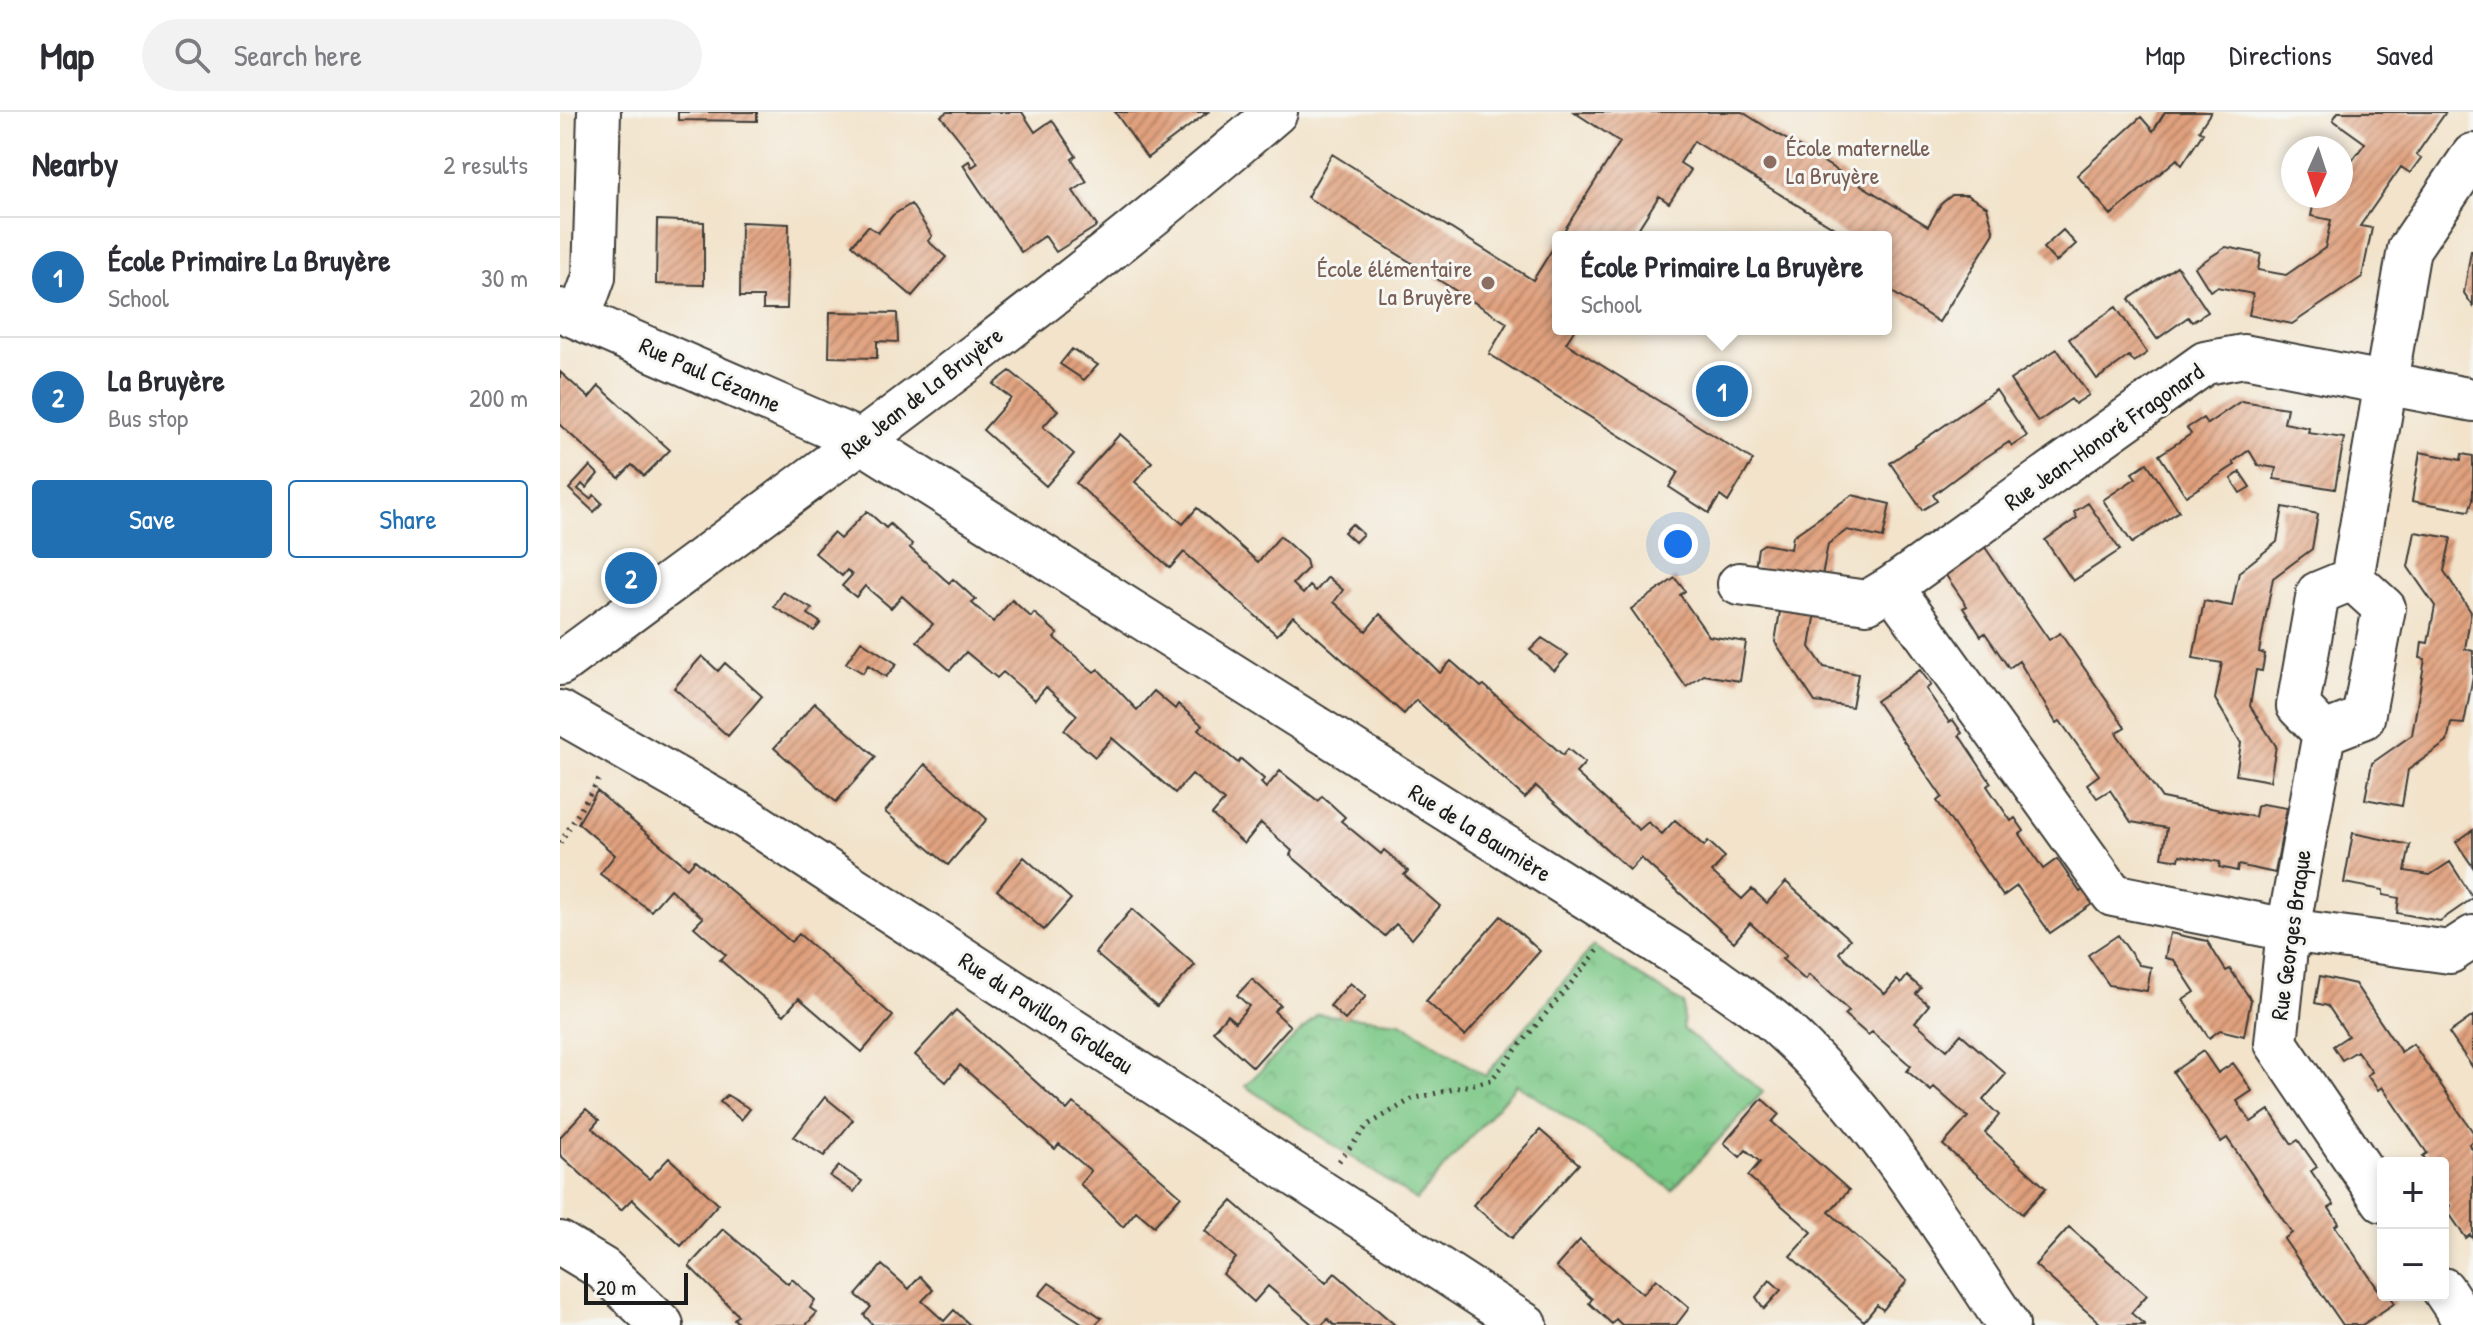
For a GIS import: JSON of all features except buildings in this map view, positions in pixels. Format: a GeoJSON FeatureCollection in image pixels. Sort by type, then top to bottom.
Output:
{"type":"FeatureCollection","features":[{"type":"Feature","properties":{"kind":"street"},"geometry":{"type":"LineString","coordinates":[[569,314],[594,277],[599,112]]}},
{"type":"Feature","properties":{"kind":"street","name":"Rue Jean de La Bruyère"},"geometry":{"type":"LineString","coordinates":[[560,664],[861,441],[1190,185],[1259,117]]}},
{"type":"Feature","properties":{"kind":"street"},"geometry":{"type":"LineString","coordinates":[[2352,579],[2409,249],[2473,155]]}},
{"type":"Feature","properties":{"kind":"street","name":"Rue Paul Cézanne"},"geometry":{"type":"LineString","coordinates":[[569,314],[861,441]]}},
{"type":"Feature","properties":{"kind":"street","name":"Rue Jean-Honoré Fragonard"},"geometry":{"type":"LineString","coordinates":[[1739,584],[1867,602],[2205,363],[2244,356],[2387,381],[2473,400]]}},
{"type":"Feature","properties":{"kind":"street","name":"Rue de la Baumière"},"geometry":{"type":"LineString","coordinates":[[861,441],[1621,923],[1714,978],[1777,1024],[1826,1074],[1907,1173],[2008,1325]]}},
{"type":"Feature","properties":{"kind":"street"},"geometry":{"type":"LineString","coordinates":[[2352,579],[2384,608],[2363,718],[2324,733],[2298,706],[2315,607],[2318,593],[2352,579]]}},
{"type":"Feature","properties":{"kind":"street"},"geometry":{"type":"LineString","coordinates":[[1892,587],[2113,895],[2288,930],[2450,952],[2473,937]]}},
{"type":"Feature","properties":{"kind":"street","name":"Rue du Pavillon Grolleau"},"geometry":{"type":"LineString","coordinates":[[560,712],[609,737],[745,817],[1526,1325]]}},
{"type":"Feature","properties":{"kind":"street","name":"Rue Georges Braque"},"geometry":{"type":"LineString","coordinates":[[2324,733],[2288,930],[2276,1043],[2377,1192]]}},
{"type":"Feature","properties":{"kind":"street"},"geometry":{"type":"LineString","coordinates":[[560,1243],[603,1269],[662,1325]]}},
{"type":"Feature","properties":{"kind":"street"},"geometry":{"type":"LineString","coordinates":[[2449,1298],[2467,1325]]}},
{"type":"Feature","properties":{"kind":"path"},"geometry":{"type":"LineString","coordinates":[[560,843],[603,772],[609,737]]}},
{"type":"Feature","properties":{"kind":"path"},"geometry":{"type":"LineString","coordinates":[[1317,1189],[1368,1125],[1412,1099],[1491,1080],[1621,923]]}},
{"type":"Feature","properties":{"kind":"green space"},"geometry":{"type":"Polygon","coordinates":[[[1593,946],[1684,1004],[1683,1029],[1763,1092],[1672,1190],[1517,1084],[1416,1200],[1245,1086],[1318,1014],[1401,1022],[1485,1076],[1593,946]]]}},
{"type":"Feature","properties":{"kind":"place","name":"École maternelle La Bruyère"},"geometry":{"type":"Point","coordinates":[1770,162]}},
{"type":"Feature","properties":{"kind":"place","name":"École élémentaire La Bruyère"},"geometry":{"type":"Point","coordinates":[1488,283]}},
{"type":"Feature","properties":{"kind":"place","name":"École Primaire La Bruyère"},"geometry":{"type":"Point","coordinates":[1722,391]}},
{"type":"Feature","properties":{"kind":"place","name":"La Bruyère"},"geometry":{"type":"Point","coordinates":[631,578]}}]}
